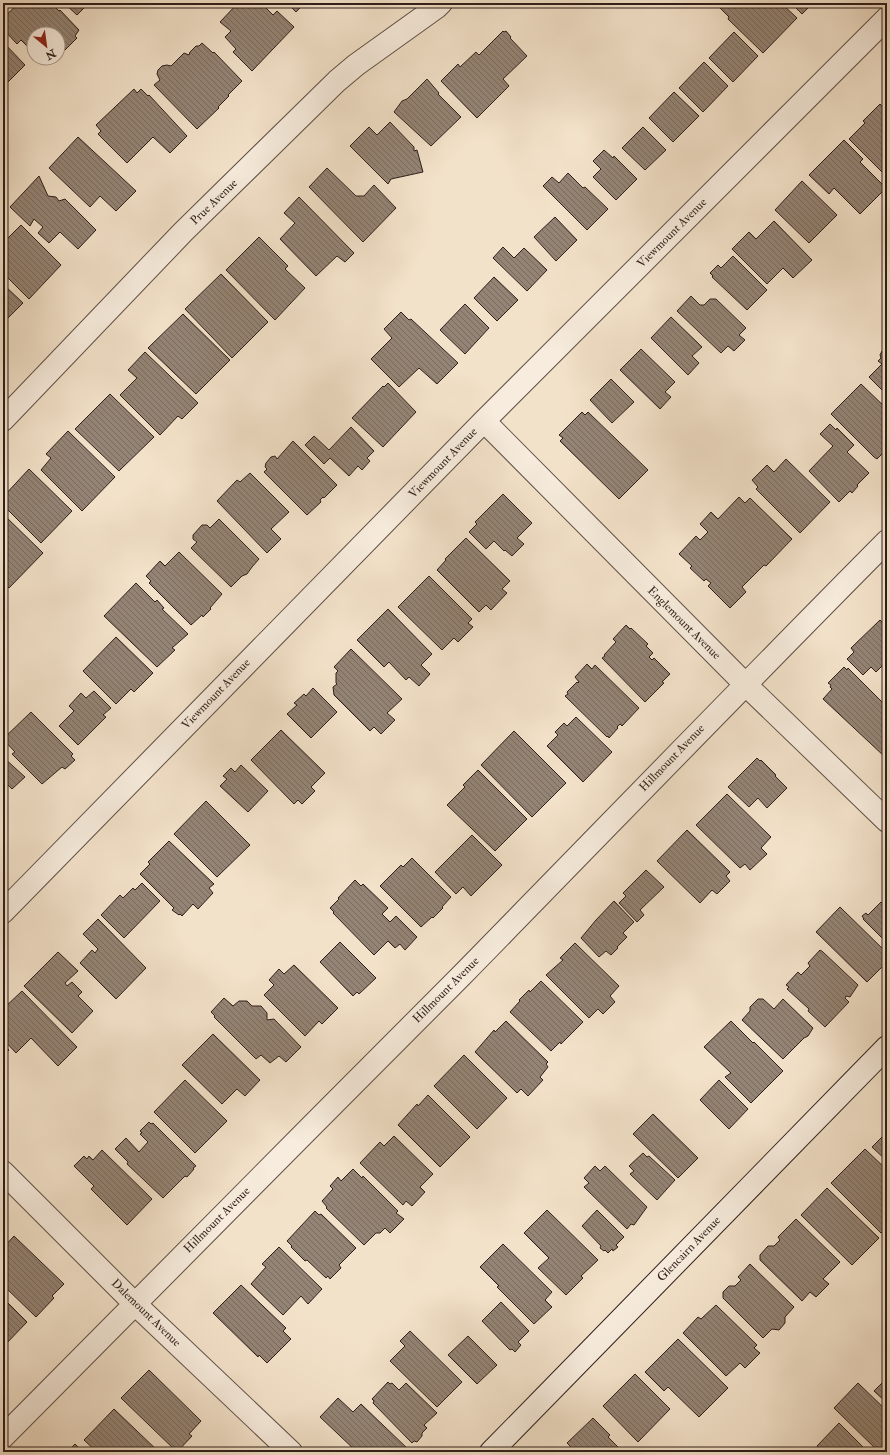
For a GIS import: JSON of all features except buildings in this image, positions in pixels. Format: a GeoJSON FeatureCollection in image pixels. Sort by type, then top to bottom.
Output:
{"type":"FeatureCollection","features":[{"type":"Feature","properties":{"kind":"street","name":"Prue Avenue"},"geometry":{"type":"LineString","coordinates":[[3,420],[184,232],[337,81],[356,65],[441,3]]}},
{"type":"Feature","properties":{"kind":"street","name":"Viewmount Avenue"},"geometry":{"type":"LineString","coordinates":[[3,912],[484,421],[887,18]]}},
{"type":"Feature","properties":{"kind":"street","name":"Englemount Avenue"},"geometry":{"type":"LineString","coordinates":[[484,421],[745,684],[887,821]]}},
{"type":"Feature","properties":{"kind":"street","name":"Hillmount Avenue"},"geometry":{"type":"LineString","coordinates":[[3,1438],[134,1303],[462,975],[745,684],[887,541]]}},
{"type":"Feature","properties":{"kind":"street","name":"Glencairn Avenue"},"geometry":{"type":"LineString","coordinates":[[491,1452],[887,1047]]}},
{"type":"Feature","properties":{"kind":"street","name":"Dalemount Avenue"},"geometry":{"type":"LineString","coordinates":[[3,1172],[134,1303],[290,1452]]}}]}
